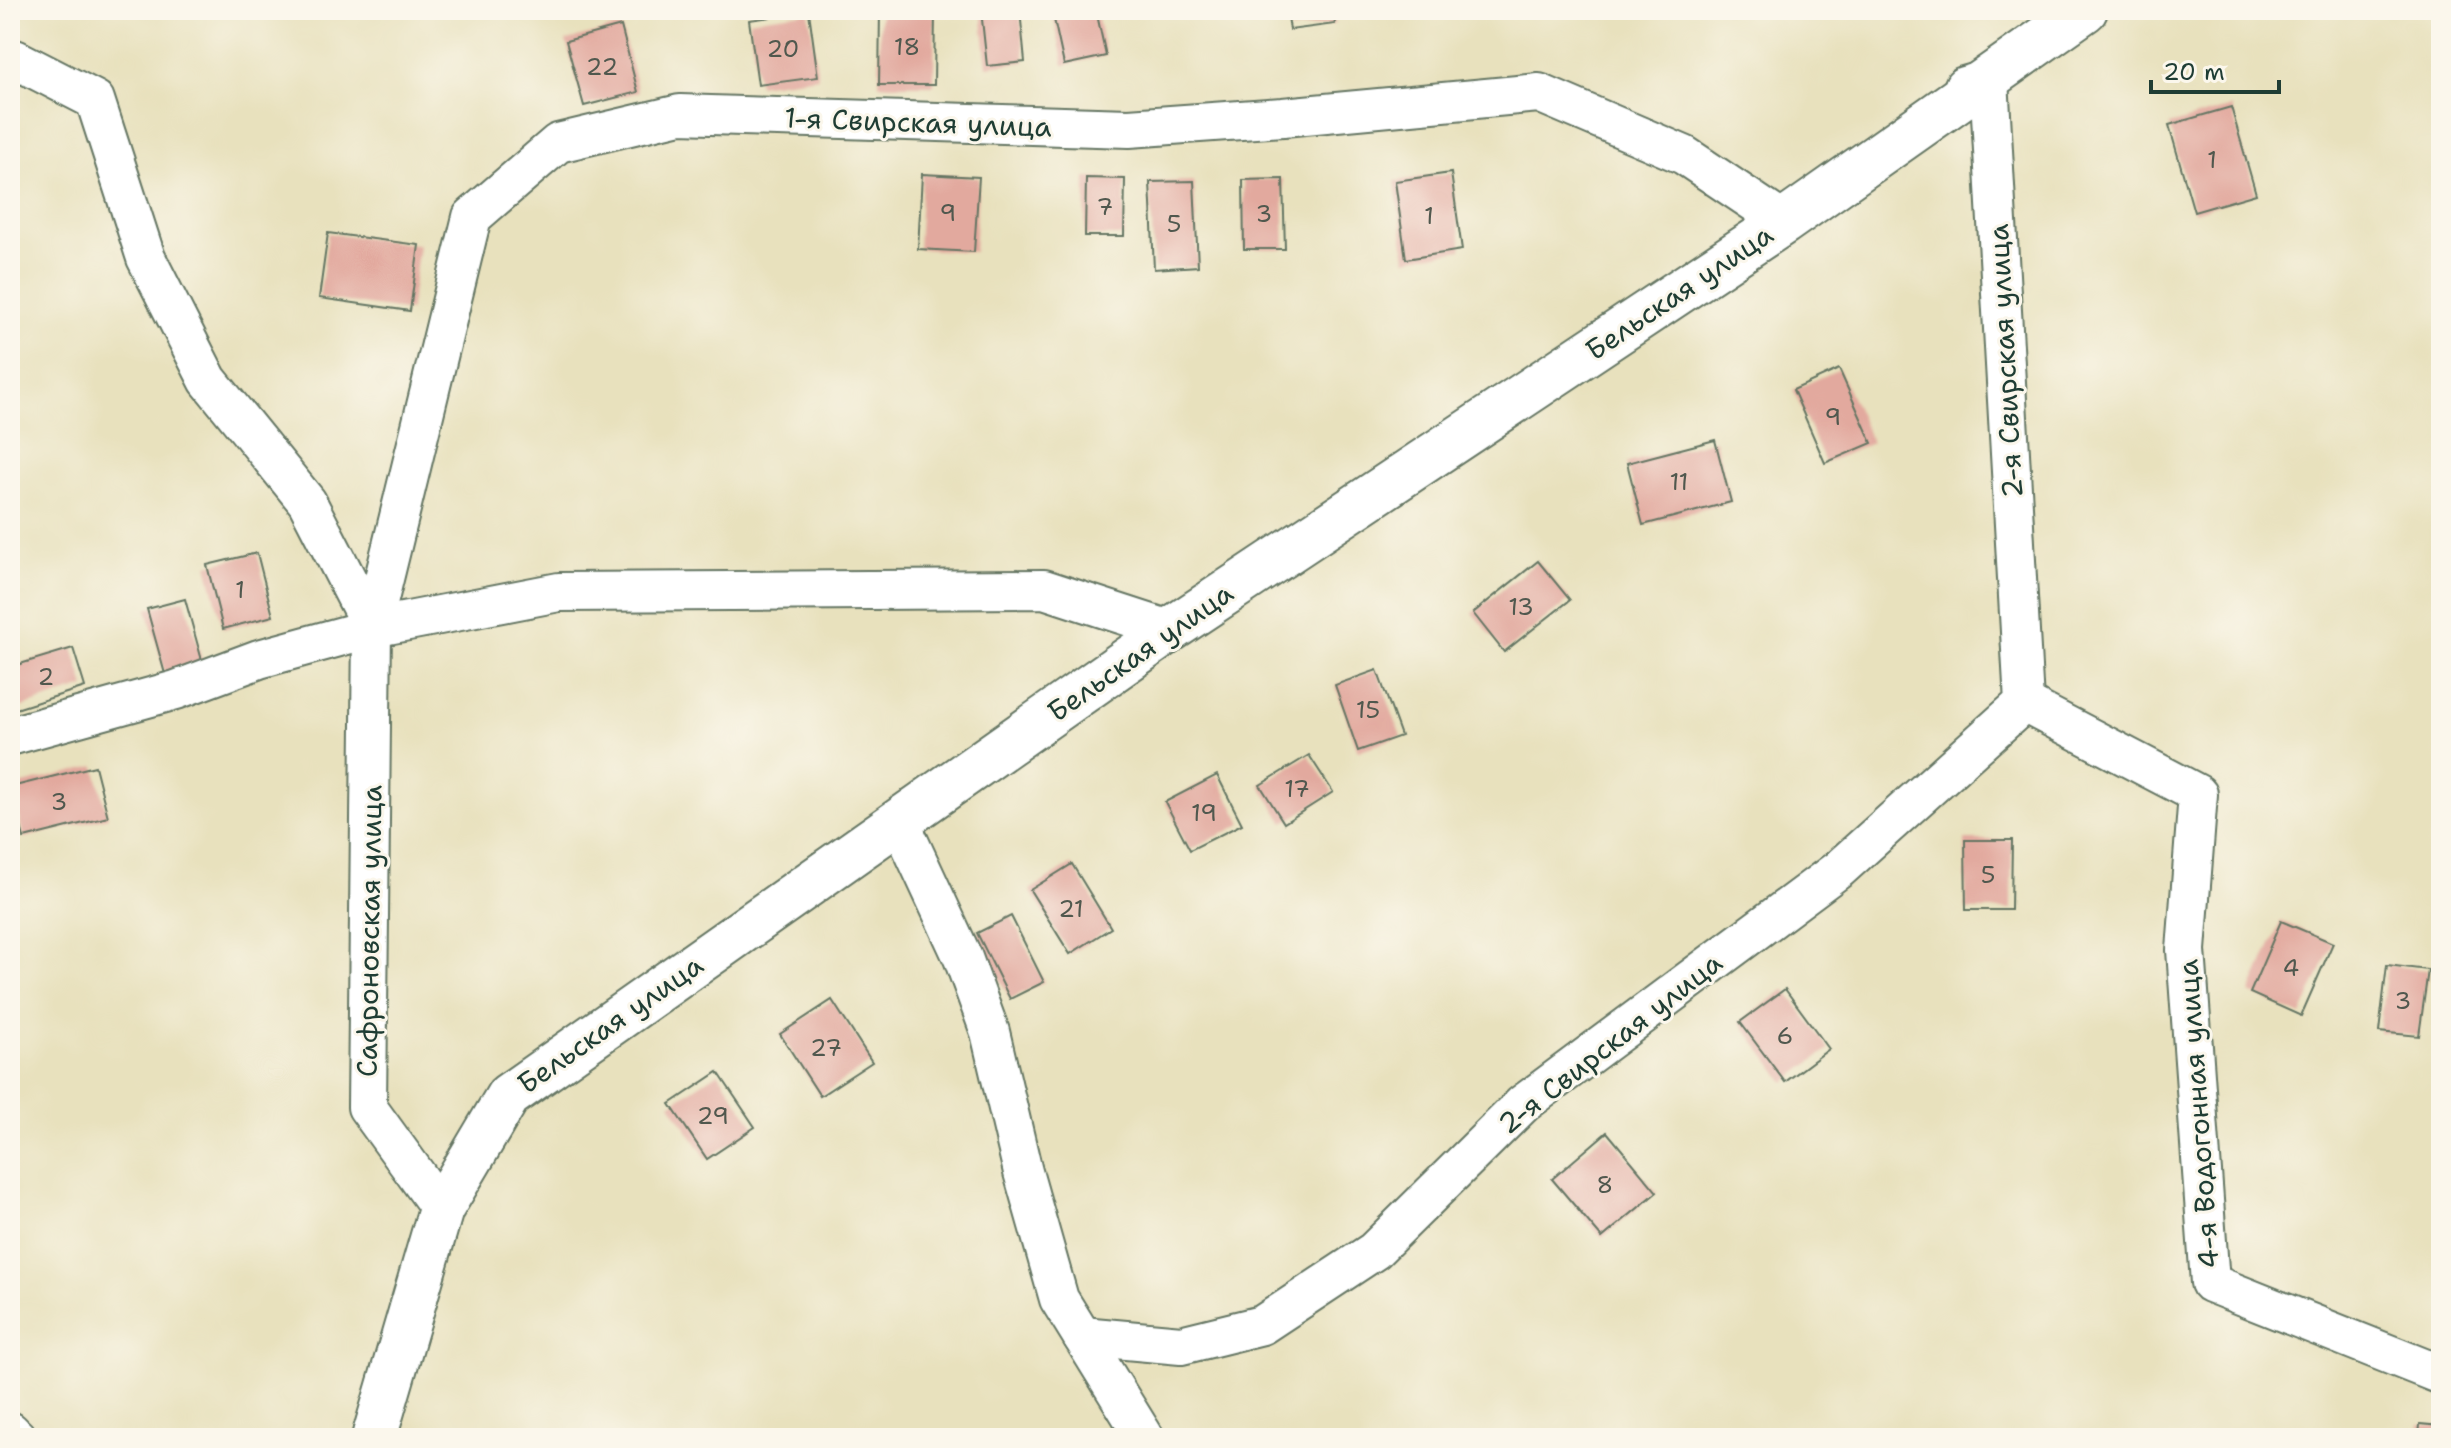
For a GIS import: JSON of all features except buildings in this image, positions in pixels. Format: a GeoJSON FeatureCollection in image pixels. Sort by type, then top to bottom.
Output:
{"type":"FeatureCollection","features":[{"type":"Feature","properties":{"kind":"street","name":"Бельская улица"},"geometry":{"type":"LineString","coordinates":[[374,1438],[441,1209],[508,1096],[1170,630],[1784,222],[2085,10]]}},
{"type":"Feature","properties":{"kind":"street","name":"Сафроновская улица"},"geometry":{"type":"LineString","coordinates":[[10,59],[95,100],[146,258],[208,380],[307,502],[372,628],[367,1107],[441,1209]]}},
{"type":"Feature","properties":{"kind":"street"},"geometry":{"type":"LineString","coordinates":[[1933,95],[1989,79]]}},
{"type":"Feature","properties":{"kind":"street","name":"2-я Свирская улица"},"geometry":{"type":"LineString","coordinates":[[1082,1336],[1181,1345],[1262,1325],[1374,1251],[1523,1104],[1839,869],[2024,703],[1989,79]]}},
{"type":"Feature","properties":{"kind":"street","name":"1-я Свирская улица"},"geometry":{"type":"LineString","coordinates":[[372,628],[472,217],[558,143],[680,114],[1129,128],[1539,93],[1684,155],[1784,222]]}},
{"type":"Feature","properties":{"kind":"street"},"geometry":{"type":"LineString","coordinates":[[10,736],[176,690],[259,659],[372,628],[559,592],[1044,589],[1170,630]]}},
{"type":"Feature","properties":{"kind":"street","name":"4-я Водогонная улица"},"geometry":{"type":"LineString","coordinates":[[2024,703],[2198,794],[2186,950],[2210,1283],[2441,1375]]}},
{"type":"Feature","properties":{"kind":"street"},"geometry":{"type":"LineString","coordinates":[[899,820],[963,958],[990,1032],[1023,1172],[1059,1299],[1145,1438]]}},
{"type":"Feature","properties":{"kind":"street"},"geometry":{"type":"LineString","coordinates":[[10,1431],[17,1438]]}}]}
